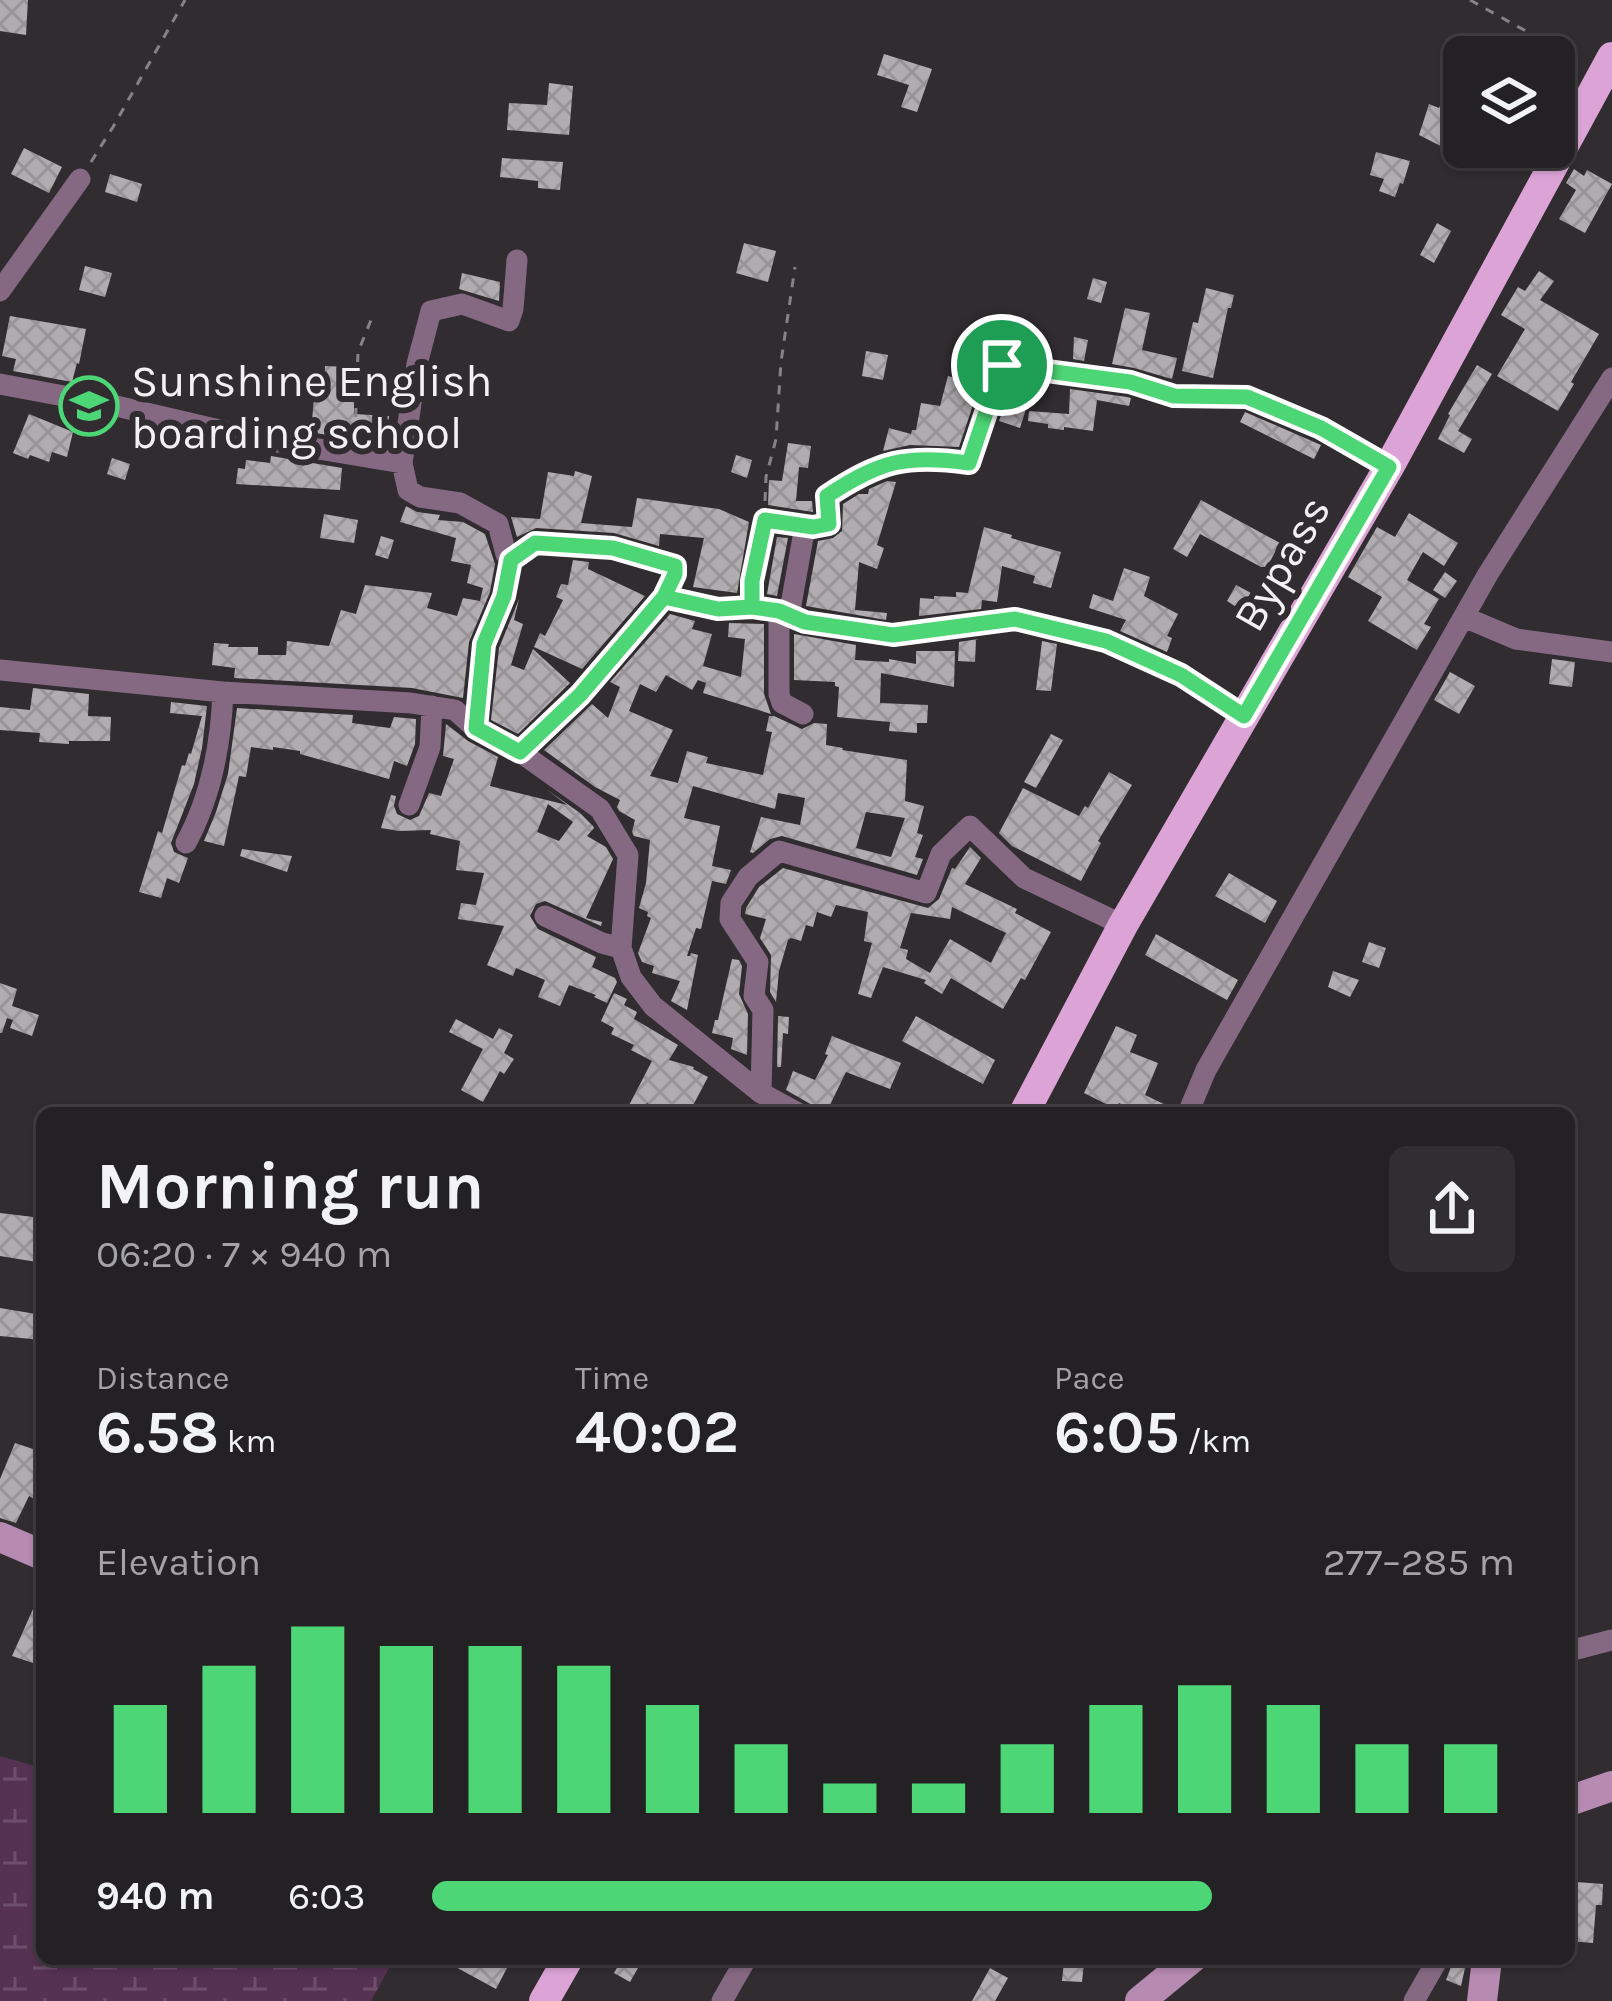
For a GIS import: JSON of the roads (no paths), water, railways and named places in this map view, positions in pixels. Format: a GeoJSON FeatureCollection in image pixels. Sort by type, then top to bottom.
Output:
{"type":"FeatureCollection","features":[{"type":"Feature","properties":{"kind":"main road","name":"Bypass"},"geometry":{"type":"LineString","coordinates":[[1027,1107],[1123,926],[1389,467],[1607,65]]}},
{"type":"Feature","properties":{"kind":"main road"},"geometry":{"type":"LineString","coordinates":[[0,1537],[36,1552]]}},
{"type":"Feature","properties":{"kind":"main road"},"geometry":{"type":"LineString","coordinates":[[1575,1799],[1612,1786]]}},
{"type":"Feature","properties":{"kind":"main road"},"geometry":{"type":"LineString","coordinates":[[544,2001],[565,1965]]}},
{"type":"Feature","properties":{"kind":"main road"},"geometry":{"type":"LineString","coordinates":[[1139,2001],[1184,1965]]}},
{"type":"Feature","properties":{"kind":"main road"},"geometry":{"type":"LineString","coordinates":[[1482,2001],[1486,1965]]}},
{"type":"Feature","properties":{"kind":"street"},"geometry":{"type":"LineString","coordinates":[[0,291],[80,178]]}},
{"type":"Feature","properties":{"kind":"street"},"geometry":{"type":"LineString","coordinates":[[511,560],[498,524],[460,503],[420,497],[408,490],[402,463],[417,364],[431,311],[462,304],[509,321],[517,260]]}},
{"type":"Feature","properties":{"kind":"street"},"geometry":{"type":"LineString","coordinates":[[752,607],[752,581],[765,520],[829,524],[827,496],[885,463],[915,459],[969,463],[1002,365],[1130,382],[1174,396],[1247,397],[1321,428],[1389,467]]}},
{"type":"Feature","properties":{"kind":"street"},"geometry":{"type":"LineString","coordinates":[[1191,1107],[1206,1070],[1488,574],[1612,378]]}},
{"type":"Feature","properties":{"kind":"street"},"geometry":{"type":"LineString","coordinates":[[0,384],[254,438],[402,463]]}},
{"type":"Feature","properties":{"kind":"street"},"geometry":{"type":"LineString","coordinates":[[803,714],[782,703],[779,694],[784,614],[806,526]]}},
{"type":"Feature","properties":{"kind":"street"},"geometry":{"type":"LineString","coordinates":[[476,728],[484,644],[504,596],[511,560],[535,543],[613,548],[675,566],[664,597],[580,695],[520,752]]}},
{"type":"Feature","properties":{"kind":"street"},"geometry":{"type":"LineString","coordinates":[[664,597],[718,609],[752,607],[850,631],[893,635],[1015,619],[1106,641],[1181,675],[1244,716]]}},
{"type":"Feature","properties":{"kind":"street"},"geometry":{"type":"LineString","coordinates":[[1464,617],[1516,639],[1612,652]]}},
{"type":"Feature","properties":{"kind":"street"},"geometry":{"type":"LineString","coordinates":[[0,670],[455,710],[600,809],[628,855],[621,948],[631,977],[653,1006],[761,1093],[787,1107]]}},
{"type":"Feature","properties":{"kind":"street"},"geometry":{"type":"LineString","coordinates":[[186,843],[215,763],[223,692]]}},
{"type":"Feature","properties":{"kind":"street"},"geometry":{"type":"LineString","coordinates":[[410,805],[430,747],[432,706]]}},
{"type":"Feature","properties":{"kind":"street"},"geometry":{"type":"LineString","coordinates":[[761,1093],[763,1010],[754,996],[758,962],[730,919],[731,903],[748,877],[779,851],[926,893],[941,854],[970,826],[1024,878],[1123,926]]}},
{"type":"Feature","properties":{"kind":"street"},"geometry":{"type":"LineString","coordinates":[[545,916],[621,948]]}},
{"type":"Feature","properties":{"kind":"street"},"geometry":{"type":"LineString","coordinates":[[1575,1650],[1612,1640]]}},
{"type":"Feature","properties":{"kind":"street"},"geometry":{"type":"LineString","coordinates":[[722,2001],[743,1965]]}},
{"type":"Feature","properties":{"kind":"street"},"geometry":{"type":"LineString","coordinates":[[1414,2001],[1435,1965]]}},
{"type":"Feature","properties":{"kind":"place","name":"Sunshine English boarding school"},"geometry":{"type":"Point","coordinates":[89,406]}}]}
